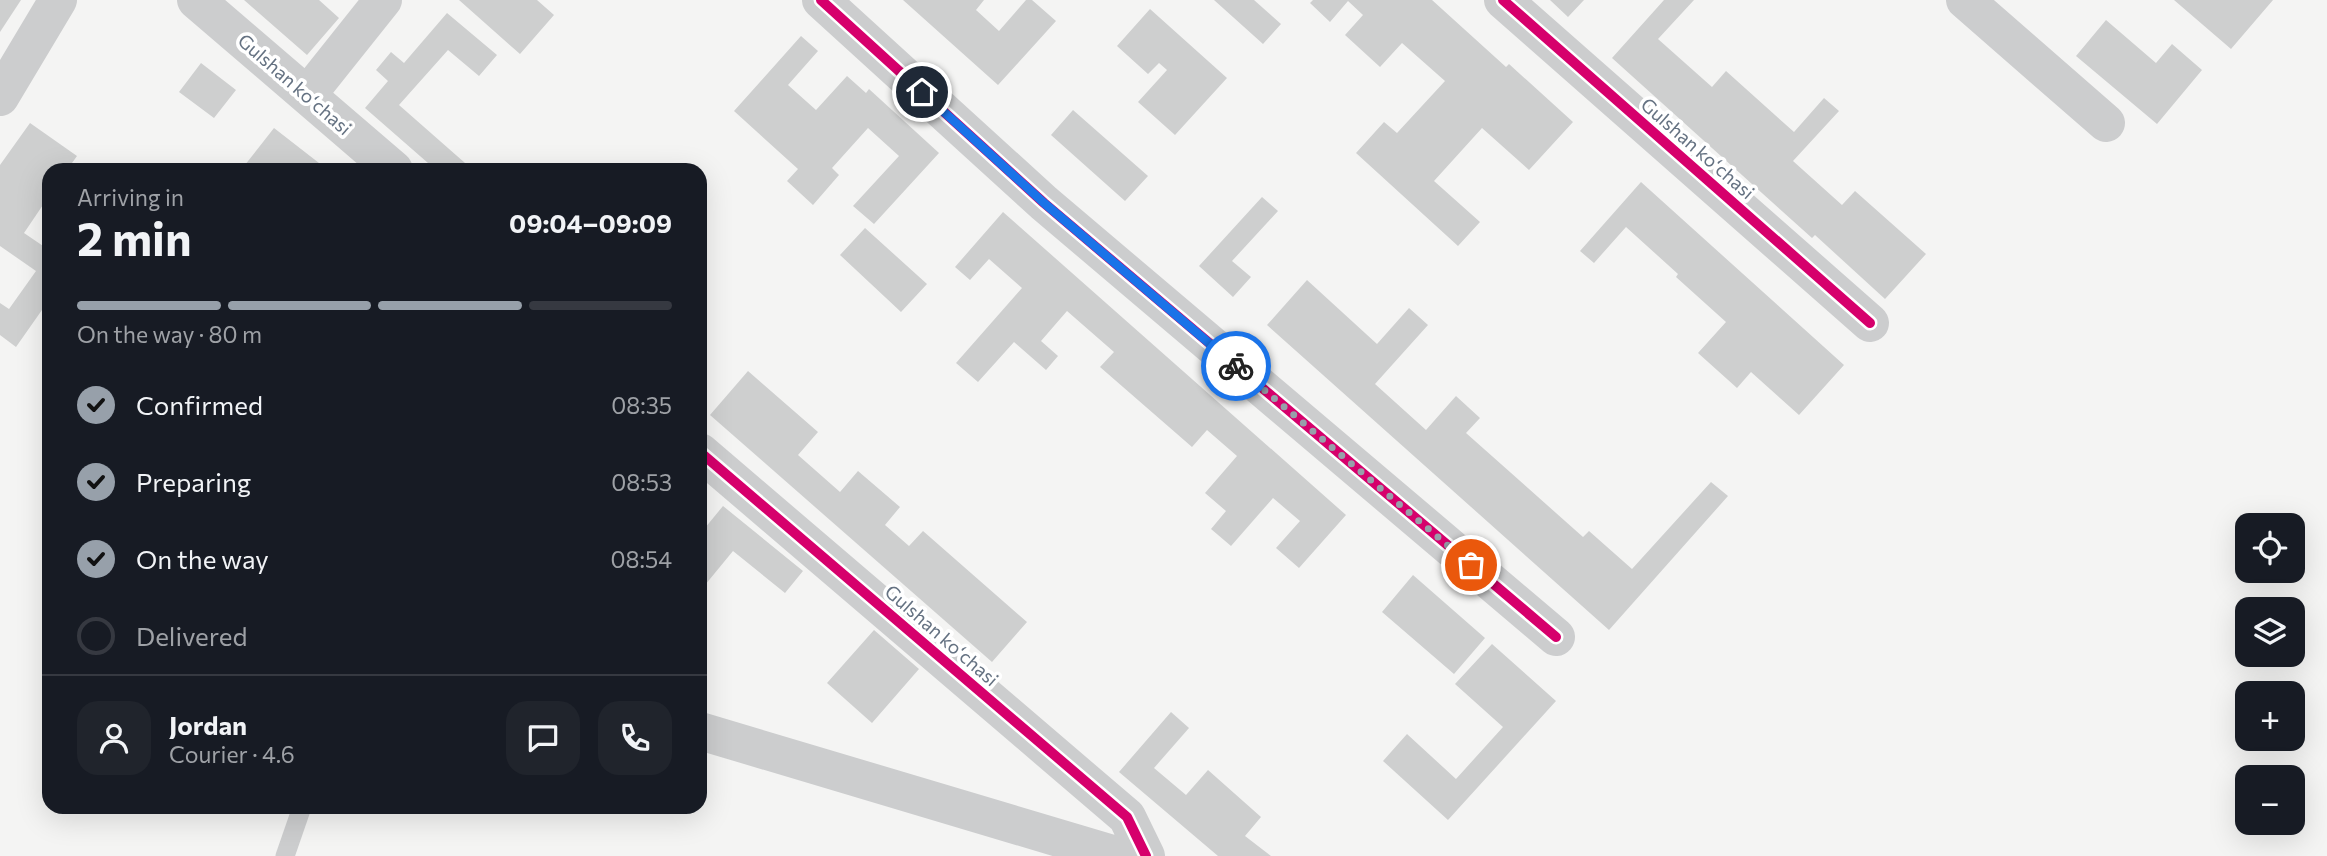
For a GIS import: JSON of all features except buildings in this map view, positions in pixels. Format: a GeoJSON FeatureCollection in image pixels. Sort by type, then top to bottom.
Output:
{"type":"FeatureCollection","features":[{"type":"Feature","properties":{"kind":"street"},"geometry":{"type":"LineString","coordinates":[[0,97],[58,0]]}},
{"type":"Feature","properties":{"kind":"street","name":"Gulshan koʻchasi"},"geometry":{"type":"LineString","coordinates":[[196,0],[386,163]]}},
{"type":"Feature","properties":{"kind":"street"},"geometry":{"type":"LineString","coordinates":[[308,94],[383,0]]}},
{"type":"Feature","properties":{"kind":"street"},"geometry":{"type":"LineString","coordinates":[[821,0],[1044,203],[1556,637]]}},
{"type":"Feature","properties":{"kind":"street","name":"Gulshan koʻchasi"},"geometry":{"type":"LineString","coordinates":[[1503,0],[1870,323]]}},
{"type":"Feature","properties":{"kind":"street"},"geometry":{"type":"LineString","coordinates":[[1965,0],[2106,123]]}},
{"type":"Feature","properties":{"kind":"street","name":"Gulshan koʻchasi"},"geometry":{"type":"LineString","coordinates":[[707,458],[1127,817],[1146,856]]}},
{"type":"Feature","properties":{"kind":"street"},"geometry":{"type":"LineString","coordinates":[[707,733],[1119,856]]}},
{"type":"Feature","properties":{"kind":"lane"},"geometry":{"type":"LineString","coordinates":[[285,856],[300,814]]}},
{"type":"Feature","properties":{"kind":"cycle path"},"geometry":{"type":"LineString","coordinates":[[821,0],[1044,203],[1556,637]]}},
{"type":"Feature","properties":{"kind":"cycle path"},"geometry":{"type":"LineString","coordinates":[[1503,0],[1870,323]]}},
{"type":"Feature","properties":{"kind":"cycle path"},"geometry":{"type":"LineString","coordinates":[[707,458],[1127,817],[1146,856]]}},
{"type":"Feature","properties":{"kind":"way so far"},"geometry":{"type":"LineString","coordinates":[[1236,366],[1471,565]]}},
{"type":"Feature","properties":{"kind":"route"},"geometry":{"type":"LineString","coordinates":[[922,92],[1044,203],[1236,366]]}}]}
